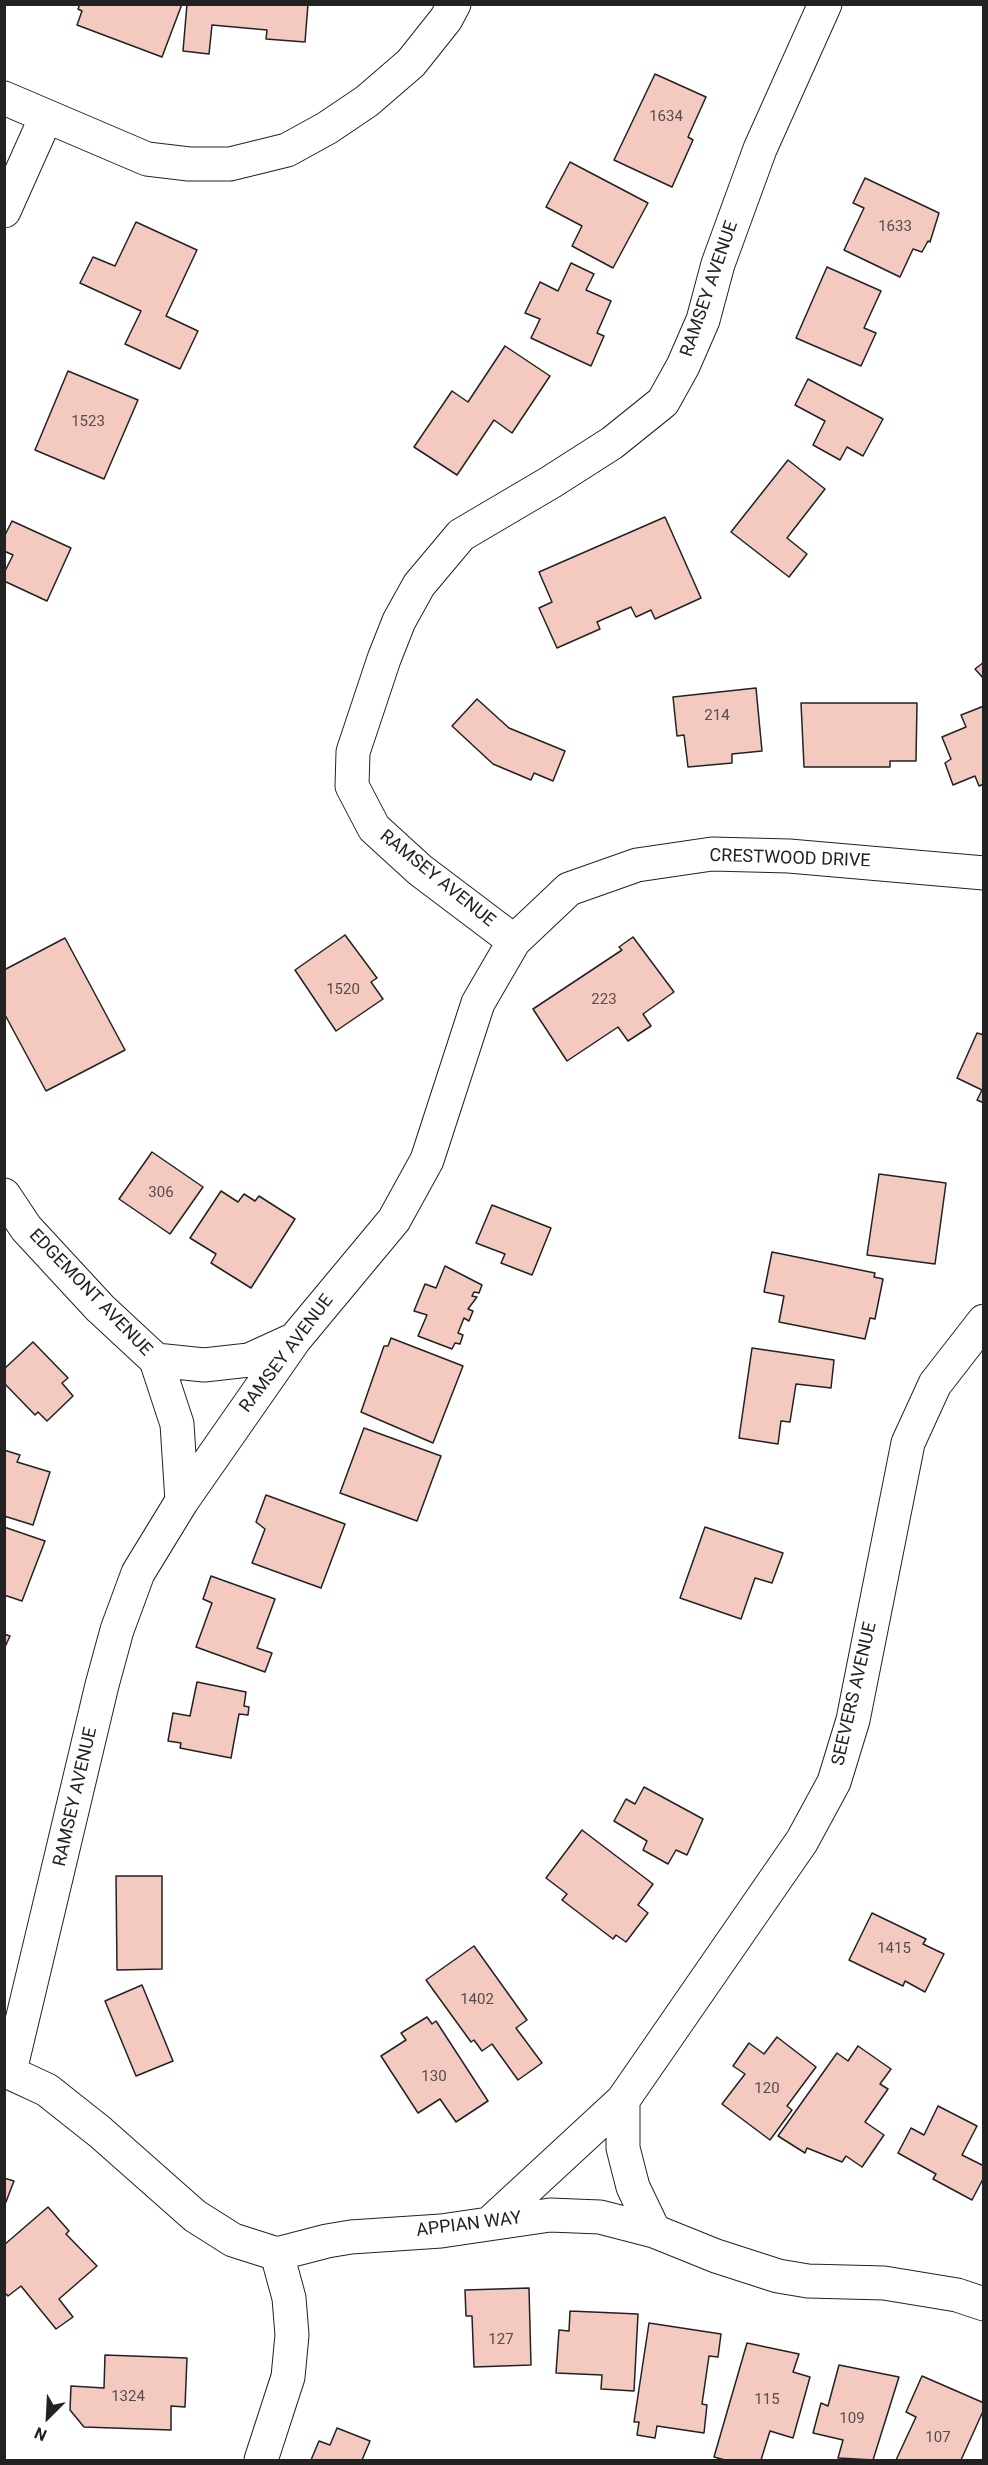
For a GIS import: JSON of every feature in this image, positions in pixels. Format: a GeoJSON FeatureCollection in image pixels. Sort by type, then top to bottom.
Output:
{"type":"FeatureCollection","features":[{"type":"Feature","properties":{"kind":"street"},"geometry":{"type":"LineString","coordinates":[[4,98],[147,159],[189,164],[230,164],[287,150],[327,128],[367,101],[411,63],[446,19],[454,4]]}},
{"type":"Feature","properties":{"kind":"street","name":"RAMSEY AVENUE"},"geometry":{"type":"LineString","coordinates":[[7,2070],[117,1630],[138,1573],[182,1501],[295,1339],[394,1220],[427,1160],[478,1003],[514,941],[420,870],[374,828],[352,786],[353,752],[380,669],[399,621],[419,585],[461,535],[612,443],[663,402],[683,366],[703,320],[718,264],[760,149],[825,4]]}},
{"type":"Feature","properties":{"kind":"street"},"geometry":{"type":"LineString","coordinates":[[4,211],[46,117]]}},
{"type":"Feature","properties":{"kind":"street","name":"CRESTWOOD DRIVE"},"geometry":{"type":"LineString","coordinates":[[514,941],[569,889],[637,865],[712,854],[789,856],[984,873]]}},
{"type":"Feature","properties":{"kind":"street","name":"EDGEMONT AVENUE"},"geometry":{"type":"LineString","coordinates":[[4,1195],[26,1228],[100,1308],[156,1360],[177,1424],[182,1501]]}},
{"type":"Feature","properties":{"kind":"street","name":"SEEVERS AVENUE"},"geometry":{"type":"LineString","coordinates":[[491,2222],[623,2100],[802,1841],[834,1782],[853,1720],[908,1443],[935,1384],[984,1321]]}},
{"type":"Feature","properties":{"kind":"street","name":"EDGEMONT AVENUE"},"geometry":{"type":"LineString","coordinates":[[156,1360],[204,1365],[249,1360],[295,1339]]}},
{"type":"Feature","properties":{"kind":"street"},"geometry":{"type":"LineString","coordinates":[[7,2070],[56,2097],[100,2132],[195,2216],[234,2240],[277,2254],[289,2298],[292,2335],[288,2377],[261,2460]]}},
{"type":"Feature","properties":{"kind":"street"},"geometry":{"type":"LineString","coordinates":[[623,2100],[623,2148],[633,2187],[654,2231]]}},
{"type":"Feature","properties":{"kind":"street","name":"APPIAN WAY"},"geometry":{"type":"LineString","coordinates":[[277,2254],[343,2238],[441,2230],[550,2215],[600,2217],[654,2231],[716,2256],[778,2276],[808,2281],[884,2283],[957,2295],[984,2304]]}},
{"type":"Feature","properties":{"kind":"building"},"geometry":{"type":"Polygon","coordinates":[[[80,4],[182,4],[162,57],[77,25],[82,11],[78,9],[80,4]]]}},
{"type":"Feature","properties":{"kind":"building"},"geometry":{"type":"Polygon","coordinates":[[[187,4],[308,4],[305,42],[266,39],[267,30],[212,25],[209,54],[183,51],[187,4]]]}},
{"type":"Feature","properties":{"kind":"building"},"geometry":{"type":"Polygon","coordinates":[[[655,74],[706,97],[688,137],[693,140],[672,187],[614,160],[655,74]]]}},
{"type":"Feature","properties":{"kind":"building"},"geometry":{"type":"Polygon","coordinates":[[[570,162],[648,203],[613,268],[572,246],[582,226],[546,207],[570,162]]]}},
{"type":"Feature","properties":{"kind":"building"},"geometry":{"type":"Polygon","coordinates":[[[865,178],[939,213],[930,242],[928,241],[922,252],[913,249],[900,277],[844,250],[864,208],[853,203],[865,178]]]}},
{"type":"Feature","properties":{"kind":"building"},"geometry":{"type":"Polygon","coordinates":[[[136,222],[197,250],[166,316],[198,331],[180,369],[125,344],[141,311],[80,283],[93,257],[115,266],[136,222]]]}},
{"type":"Feature","properties":{"kind":"building"},"geometry":{"type":"Polygon","coordinates":[[[571,263],[594,274],[586,290],[611,301],[597,333],[604,336],[591,366],[531,338],[540,319],[525,313],[540,282],[558,291],[571,263]]]}},
{"type":"Feature","properties":{"kind":"building"},"geometry":{"type":"Polygon","coordinates":[[[827,267],[881,291],[864,328],[876,333],[861,366],[796,338],[827,267]]]}},
{"type":"Feature","properties":{"kind":"building"},"geometry":{"type":"Polygon","coordinates":[[[505,346],[550,376],[512,433],[494,420],[457,475],[414,447],[452,391],[468,402],[505,346]]]}},
{"type":"Feature","properties":{"kind":"building"},"geometry":{"type":"Polygon","coordinates":[[[68,371],[138,400],[104,479],[35,450],[68,371]]]}},
{"type":"Feature","properties":{"kind":"building"},"geometry":{"type":"Polygon","coordinates":[[[808,379],[883,419],[863,456],[847,447],[840,460],[813,445],[825,421],[795,405],[808,379]]]}},
{"type":"Feature","properties":{"kind":"building"},"geometry":{"type":"Polygon","coordinates":[[[788,460],[825,489],[787,538],[807,554],[789,577],[731,532],[788,460]]]}},
{"type":"Feature","properties":{"kind":"building"},"geometry":{"type":"Polygon","coordinates":[[[665,517],[701,598],[655,619],[651,610],[636,617],[631,607],[597,622],[600,629],[557,648],[539,608],[552,602],[539,572],[665,517]]]}},
{"type":"Feature","properties":{"kind":"building"},"geometry":{"type":"Polygon","coordinates":[[[12,521],[71,548],[47,601],[4,581],[4,573],[13,555],[4,551],[4,537],[12,521]]]}},
{"type":"Feature","properties":{"kind":"building"},"geometry":{"type":"Polygon","coordinates":[[[984,662],[984,679],[975,669],[984,662]]]}},
{"type":"Feature","properties":{"kind":"building"},"geometry":{"type":"Polygon","coordinates":[[[756,688],[762,751],[732,754],[732,763],[688,767],[684,735],[677,736],[673,697],[756,688]]]}},
{"type":"Feature","properties":{"kind":"building"},"geometry":{"type":"Polygon","coordinates":[[[477,699],[509,728],[565,751],[553,781],[534,773],[531,780],[493,764],[452,726],[477,699]]]}},
{"type":"Feature","properties":{"kind":"building"},"geometry":{"type":"Polygon","coordinates":[[[801,703],[917,703],[916,761],[890,761],[890,767],[804,767],[801,703]]]}},
{"type":"Feature","properties":{"kind":"building"},"geometry":{"type":"Polygon","coordinates":[[[984,706],[984,784],[979,786],[975,776],[953,785],[945,763],[951,759],[942,737],[966,727],[961,715],[984,706]]]}},
{"type":"Feature","properties":{"kind":"building"},"geometry":{"type":"Polygon","coordinates":[[[345,935],[377,978],[371,982],[383,999],[336,1031],[295,970],[345,935]]]}},
{"type":"Feature","properties":{"kind":"building"},"geometry":{"type":"Polygon","coordinates":[[[633,937],[674,992],[643,1014],[651,1026],[628,1041],[618,1027],[567,1061],[533,1009],[622,950],[619,947],[633,937]]]}},
{"type":"Feature","properties":{"kind":"building"},"geometry":{"type":"Polygon","coordinates":[[[65,938],[125,1050],[46,1091],[4,1013],[4,970],[65,938]]]}},
{"type":"Feature","properties":{"kind":"building"},"geometry":{"type":"Polygon","coordinates":[[[977,1033],[984,1035],[984,1103],[977,1100],[982,1090],[957,1078],[977,1033]]]}},
{"type":"Feature","properties":{"kind":"building"},"geometry":{"type":"Polygon","coordinates":[[[152,1152],[203,1187],[170,1234],[119,1199],[152,1152]]]}},
{"type":"Feature","properties":{"kind":"building"},"geometry":{"type":"Polygon","coordinates":[[[879,1174],[946,1183],[935,1264],[867,1255],[879,1174]]]}},
{"type":"Feature","properties":{"kind":"building"},"geometry":{"type":"Polygon","coordinates":[[[221,1191],[238,1202],[244,1194],[255,1201],[259,1196],[295,1219],[251,1288],[211,1263],[216,1254],[190,1238],[221,1191]]]}},
{"type":"Feature","properties":{"kind":"building"},"geometry":{"type":"Polygon","coordinates":[[[492,1205],[551,1228],[532,1275],[501,1263],[505,1254],[476,1243],[492,1205]]]}},
{"type":"Feature","properties":{"kind":"building"},"geometry":{"type":"Polygon","coordinates":[[[772,1252],[875,1273],[874,1277],[883,1279],[875,1319],[870,1318],[865,1339],[779,1322],[784,1296],[764,1292],[772,1252]]]}},
{"type":"Feature","properties":{"kind":"building"},"geometry":{"type":"Polygon","coordinates":[[[445,1266],[482,1285],[479,1293],[474,1292],[472,1296],[477,1297],[468,1309],[473,1311],[469,1321],[464,1318],[458,1333],[463,1335],[460,1344],[455,1343],[452,1349],[418,1336],[427,1315],[414,1311],[425,1284],[436,1288],[445,1266]]]}},
{"type":"Feature","properties":{"kind":"building"},"geometry":{"type":"Polygon","coordinates":[[[391,1338],[463,1366],[433,1443],[361,1412],[384,1346],[388,1346],[391,1338]]]}},
{"type":"Feature","properties":{"kind":"building"},"geometry":{"type":"Polygon","coordinates":[[[33,1342],[68,1378],[62,1383],[73,1396],[47,1421],[38,1412],[35,1415],[4,1383],[4,1369],[33,1342]]]}},
{"type":"Feature","properties":{"kind":"building"},"geometry":{"type":"Polygon","coordinates":[[[752,1348],[834,1360],[831,1388],[796,1384],[790,1422],[781,1421],[778,1444],[739,1438],[752,1348]]]}},
{"type":"Feature","properties":{"kind":"building"},"geometry":{"type":"Polygon","coordinates":[[[364,1428],[441,1456],[417,1521],[340,1493],[364,1428]]]}},
{"type":"Feature","properties":{"kind":"building"},"geometry":{"type":"Polygon","coordinates":[[[4,1450],[20,1455],[17,1462],[50,1472],[33,1525],[4,1516],[4,1450]]]}},
{"type":"Feature","properties":{"kind":"building"},"geometry":{"type":"Polygon","coordinates":[[[266,1495],[345,1524],[321,1588],[252,1563],[265,1529],[256,1522],[266,1495]]]}},
{"type":"Feature","properties":{"kind":"building"},"geometry":{"type":"Polygon","coordinates":[[[4,1527],[45,1541],[22,1601],[4,1595],[4,1527]]]}},
{"type":"Feature","properties":{"kind":"building"},"geometry":{"type":"Polygon","coordinates":[[[705,1527],[783,1553],[772,1583],[755,1578],[741,1619],[680,1598],[705,1527]]]}},
{"type":"Feature","properties":{"kind":"building"},"geometry":{"type":"Polygon","coordinates":[[[211,1576],[275,1599],[257,1648],[272,1653],[265,1672],[196,1647],[212,1603],[203,1599],[211,1576]]]}},
{"type":"Feature","properties":{"kind":"building"},"geometry":{"type":"Polygon","coordinates":[[[4,1634],[10,1636],[4,1649],[4,1634]]]}},
{"type":"Feature","properties":{"kind":"building"},"geometry":{"type":"Polygon","coordinates":[[[197,1682],[246,1692],[244,1706],[249,1707],[248,1715],[239,1714],[231,1758],[180,1748],[181,1743],[168,1741],[173,1713],[190,1716],[197,1682]]]}},
{"type":"Feature","properties":{"kind":"building"},"geometry":{"type":"Polygon","coordinates":[[[644,1787],[703,1819],[687,1855],[676,1850],[668,1864],[643,1850],[647,1841],[614,1821],[626,1799],[635,1804],[644,1787]]]}},
{"type":"Feature","properties":{"kind":"building"},"geometry":{"type":"Polygon","coordinates":[[[582,1830],[653,1884],[638,1905],[648,1913],[626,1942],[616,1935],[613,1939],[562,1900],[567,1894],[546,1878],[582,1830]]]}},
{"type":"Feature","properties":{"kind":"building"},"geometry":{"type":"Polygon","coordinates":[[[116,1876],[162,1876],[162,1969],[117,1970],[116,1876]]]}},
{"type":"Feature","properties":{"kind":"building"},"geometry":{"type":"Polygon","coordinates":[[[872,1913],[926,1939],[923,1944],[944,1954],[925,1992],[905,1981],[903,1986],[849,1960],[872,1913]]]}},
{"type":"Feature","properties":{"kind":"building"},"geometry":{"type":"Polygon","coordinates":[[[474,1946],[527,2020],[516,2028],[542,2063],[518,2080],[492,2044],[482,2051],[474,2040],[471,2042],[426,1980],[474,1946]]]}},
{"type":"Feature","properties":{"kind":"building"},"geometry":{"type":"Polygon","coordinates":[[[142,1985],[173,2061],[136,2076],[105,2001],[142,1985]]]}},
{"type":"Feature","properties":{"kind":"building"},"geometry":{"type":"Polygon","coordinates":[[[427,2017],[432,2024],[436,2021],[488,2101],[456,2122],[440,2099],[418,2113],[381,2056],[406,2040],[401,2033],[427,2017]]]}},
{"type":"Feature","properties":{"kind":"building"},"geometry":{"type":"Polygon","coordinates":[[[777,2037],[816,2067],[787,2106],[792,2110],[770,2140],[722,2104],[745,2074],[733,2066],[749,2043],[764,2054],[777,2037]]]}},
{"type":"Feature","properties":{"kind":"building"},"geometry":{"type":"Polygon","coordinates":[[[858,2046],[891,2069],[880,2084],[888,2089],[865,2122],[884,2135],[862,2167],[846,2156],[842,2162],[807,2148],[805,2153],[778,2136],[837,2053],[848,2061],[858,2046]]]}},
{"type":"Feature","properties":{"kind":"building"},"geometry":{"type":"Polygon","coordinates":[[[938,2106],[977,2126],[962,2155],[984,2166],[984,2177],[972,2200],[933,2179],[936,2174],[898,2153],[911,2128],[924,2135],[938,2106]]]}},
{"type":"Feature","properties":{"kind":"building"},"geometry":{"type":"Polygon","coordinates":[[[4,2178],[14,2181],[4,2207],[4,2178]]]}},
{"type":"Feature","properties":{"kind":"building"},"geometry":{"type":"Polygon","coordinates":[[[48,2207],[69,2231],[66,2234],[97,2266],[59,2299],[73,2317],[56,2329],[21,2286],[8,2296],[4,2292],[4,2245],[48,2207]]]}},
{"type":"Feature","properties":{"kind":"building"},"geometry":{"type":"Polygon","coordinates":[[[529,2288],[531,2365],[474,2367],[472,2316],[466,2316],[465,2290],[529,2288]]]}},
{"type":"Feature","properties":{"kind":"building"},"geometry":{"type":"Polygon","coordinates":[[[570,2311],[638,2314],[634,2391],[601,2389],[602,2375],[556,2373],[559,2330],[569,2331],[570,2311]]]}},
{"type":"Feature","properties":{"kind":"building"},"geometry":{"type":"Polygon","coordinates":[[[649,2323],[721,2334],[718,2357],[709,2356],[702,2404],[707,2405],[704,2433],[657,2426],[655,2438],[637,2435],[639,2422],[634,2422],[649,2323]]]}},
{"type":"Feature","properties":{"kind":"building"},"geometry":{"type":"Polygon","coordinates":[[[747,2343],[799,2354],[793,2372],[810,2377],[793,2438],[770,2431],[761,2460],[725,2460],[714,2457],[747,2343]]]}},
{"type":"Feature","properties":{"kind":"building"},"geometry":{"type":"Polygon","coordinates":[[[105,2355],[187,2358],[185,2407],[171,2406],[171,2430],[84,2427],[70,2410],[71,2386],[104,2388],[105,2355]]]}},
{"type":"Feature","properties":{"kind":"building"},"geometry":{"type":"Polygon","coordinates":[[[839,2365],[899,2377],[873,2460],[838,2458],[843,2440],[813,2433],[821,2403],[828,2406],[839,2365]]]}},
{"type":"Feature","properties":{"kind":"building"},"geometry":{"type":"Polygon","coordinates":[[[922,2376],[984,2403],[984,2409],[961,2460],[896,2460],[916,2417],[906,2412],[922,2376]]]}},
{"type":"Feature","properties":{"kind":"building"},"geometry":{"type":"Polygon","coordinates":[[[337,2428],[370,2441],[362,2460],[311,2460],[319,2441],[330,2445],[337,2428]]]}}]}
